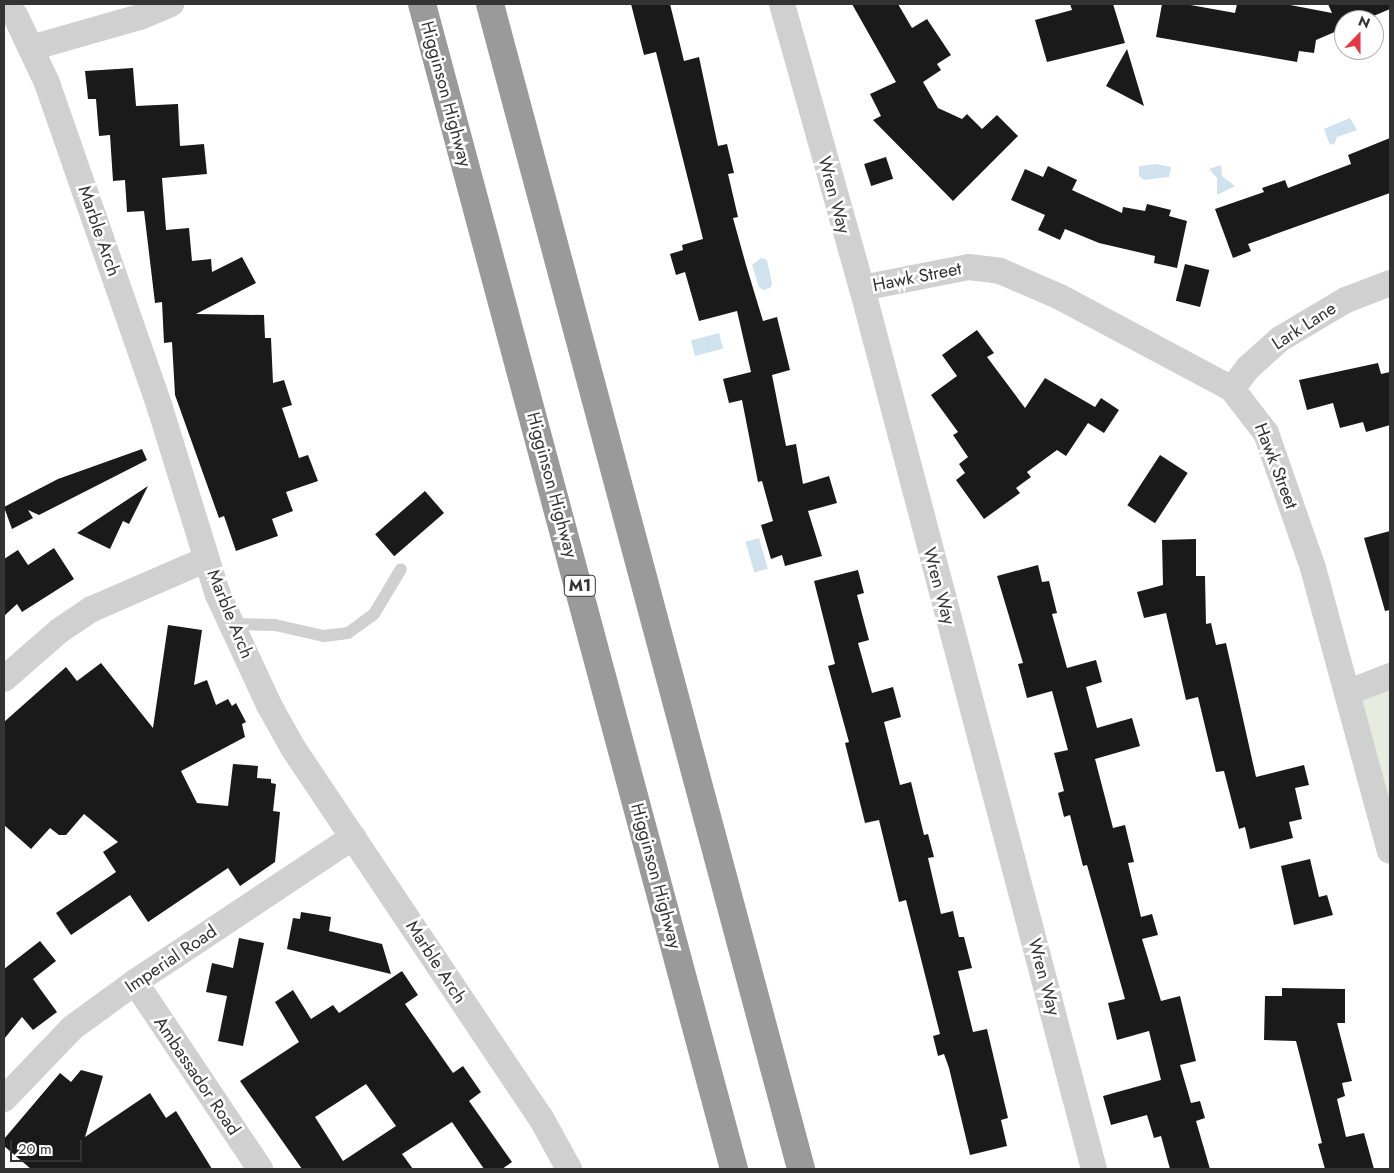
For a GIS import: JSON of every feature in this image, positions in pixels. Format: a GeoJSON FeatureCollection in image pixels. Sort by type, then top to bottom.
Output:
{"type":"FeatureCollection","features":[{"type":"Feature","properties":{"kind":"highway","name":"Higginson Highway"},"geometry":{"type":"LineString","coordinates":[[422,4],[734,1169]]}},
{"type":"Feature","properties":{"kind":"highway"},"geometry":{"type":"LineString","coordinates":[[490,4],[801,1169]]}},
{"type":"Feature","properties":{"kind":"street","name":"Marble Arch"},"geometry":{"type":"LineString","coordinates":[[6,4],[16,17],[31,48],[89,201],[160,408],[218,595],[232,624],[292,748],[541,1118],[569,1169]]}},
{"type":"Feature","properties":{"kind":"street"},"geometry":{"type":"LineString","coordinates":[[31,48],[140,17],[171,4]]}},
{"type":"Feature","properties":{"kind":"street","name":"Wren Way"},"geometry":{"type":"LineString","coordinates":[[782,4],[862,288],[1094,1169]]}},
{"type":"Feature","properties":{"kind":"street","name":"Hawk Street"},"geometry":{"type":"LineString","coordinates":[[862,288],[969,267],[1000,271],[1060,297],[1232,389],[1251,409],[1266,433],[1313,568],[1349,692],[1390,851]]}},
{"type":"Feature","properties":{"kind":"street","name":"Lark Lane"},"geometry":{"type":"LineString","coordinates":[[1232,389],[1248,368],[1280,340],[1346,300],[1390,282]]}},
{"type":"Feature","properties":{"kind":"street"},"geometry":{"type":"LineString","coordinates":[[4,679],[59,632],[92,609],[207,558]]}},
{"type":"Feature","properties":{"kind":"street"},"geometry":{"type":"LineString","coordinates":[[1349,692],[1390,676]]}},
{"type":"Feature","properties":{"kind":"street","name":"Imperial Road"},"geometry":{"type":"LineString","coordinates":[[4,1099],[72,1028],[135,982],[353,836]]}},
{"type":"Feature","properties":{"kind":"street","name":"Ambassador Road"},"geometry":{"type":"LineString","coordinates":[[135,982],[260,1169]]}},
{"type":"Feature","properties":{"kind":"lane"},"geometry":{"type":"LineString","coordinates":[[232,624],[275,625],[324,636],[348,633],[374,614],[401,569]]}},
{"type":"Feature","properties":{"kind":"shaded area"},"geometry":{"type":"Polygon","coordinates":[[[1390,681],[1390,823],[1356,693],[1390,681]]]}},
{"type":"Feature","properties":{"kind":"water"},"geometry":{"type":"Polygon","coordinates":[[[1350,118],[1357,130],[1337,137],[1335,143],[1330,145],[1324,129],[1350,118]]]}},
{"type":"Feature","properties":{"kind":"water"},"geometry":{"type":"Polygon","coordinates":[[[1156,164],[1171,167],[1169,177],[1144,180],[1139,176],[1139,166],[1156,164]]]}},
{"type":"Feature","properties":{"kind":"water"},"geometry":{"type":"Polygon","coordinates":[[[1221,165],[1222,176],[1235,186],[1217,195],[1217,178],[1209,169],[1221,165]]]}},
{"type":"Feature","properties":{"kind":"water"},"geometry":{"type":"Polygon","coordinates":[[[761,258],[767,260],[772,284],[770,288],[763,290],[759,287],[752,265],[761,258]]]}},
{"type":"Feature","properties":{"kind":"water"},"geometry":{"type":"Polygon","coordinates":[[[719,333],[723,348],[695,356],[691,341],[719,333]]]}},
{"type":"Feature","properties":{"kind":"water"},"geometry":{"type":"Polygon","coordinates":[[[759,538],[768,569],[754,573],[746,542],[759,538]]]}},
{"type":"Feature","properties":{"kind":"building"},"geometry":{"type":"Polygon","coordinates":[[[631,4],[670,4],[684,61],[699,57],[718,146],[727,144],[734,173],[728,174],[738,217],[733,218],[746,265],[763,321],[777,317],[790,370],[772,375],[786,446],[796,444],[803,484],[829,476],[837,503],[808,511],[822,556],[785,566],[782,555],[771,559],[761,525],[773,521],[762,481],[758,482],[742,400],[729,403],[723,379],[751,372],[737,311],[699,321],[685,272],[676,275],[670,254],[683,250],[682,245],[703,239],[656,52],[644,55],[631,4]]]}},
{"type":"Feature","properties":{"kind":"building"},"geometry":{"type":"Polygon","coordinates":[[[852,4],[898,4],[912,28],[927,19],[951,55],[937,64],[941,70],[923,82],[938,108],[962,119],[967,114],[982,129],[997,115],[1018,136],[953,201],[873,120],[881,116],[870,94],[896,82],[852,4]]]}},
{"type":"Feature","properties":{"kind":"building"},"geometry":{"type":"Polygon","coordinates":[[[1070,4],[1113,4],[1125,43],[1047,62],[1035,20],[1072,10],[1070,4]]]}},
{"type":"Feature","properties":{"kind":"building"},"geometry":{"type":"Polygon","coordinates":[[[1162,4],[1185,4],[1235,13],[1237,4],[1285,4],[1332,13],[1328,4],[1390,4],[1390,9],[1384,12],[1384,10],[1334,10],[1334,32],[1316,40],[1314,53],[1299,51],[1297,62],[1156,37],[1162,4]]]}},
{"type":"Feature","properties":{"kind":"building"},"geometry":{"type":"Polygon","coordinates":[[[1127,49],[1144,106],[1106,86],[1127,49]]]}},
{"type":"Feature","properties":{"kind":"building"},"geometry":{"type":"Polygon","coordinates":[[[133,68],[136,106],[178,104],[180,146],[204,144],[207,174],[162,178],[166,230],[189,228],[192,261],[211,259],[212,272],[242,257],[256,283],[196,314],[264,315],[265,338],[271,338],[273,383],[284,380],[292,405],[282,408],[299,458],[308,455],[318,481],[286,492],[293,511],[272,519],[278,536],[236,551],[224,516],[219,518],[175,395],[172,342],[164,343],[162,302],[155,303],[144,211],[127,212],[125,180],[113,181],[110,135],[99,136],[96,99],[88,99],[85,71],[133,68]]]}},
{"type":"Feature","properties":{"kind":"building"},"geometry":{"type":"Polygon","coordinates":[[[1390,138],[1390,193],[1248,244],[1251,251],[1233,258],[1215,209],[1264,192],[1262,188],[1285,180],[1288,188],[1351,164],[1348,155],[1390,138]]]}},
{"type":"Feature","properties":{"kind":"building"},"geometry":{"type":"Polygon","coordinates":[[[886,157],[893,179],[871,186],[864,164],[886,157]]]}},
{"type":"Feature","properties":{"kind":"building"},"geometry":{"type":"Polygon","coordinates":[[[1048,166],[1077,180],[1072,190],[1122,213],[1123,207],[1145,211],[1147,204],[1171,210],[1169,216],[1187,221],[1177,268],[1154,263],[1155,256],[1099,243],[1065,229],[1060,240],[1038,230],[1045,215],[1011,200],[1025,169],[1043,177],[1048,166]]]}},
{"type":"Feature","properties":{"kind":"building"},"geometry":{"type":"Polygon","coordinates":[[[1185,264],[1209,270],[1200,307],[1176,301],[1185,264]]]}},
{"type":"Feature","properties":{"kind":"building"},"geometry":{"type":"Polygon","coordinates":[[[977,330],[994,353],[987,357],[1025,408],[1045,378],[1095,407],[1101,398],[1119,410],[1104,433],[1088,423],[1066,456],[1057,450],[1027,472],[1031,477],[1016,488],[1020,493],[984,519],[956,480],[965,473],[959,464],[968,457],[953,435],[958,432],[931,395],[957,376],[942,355],[977,330]]]}},
{"type":"Feature","properties":{"kind":"building"},"geometry":{"type":"Polygon","coordinates":[[[1378,363],[1381,374],[1390,372],[1390,425],[1366,432],[1363,422],[1340,428],[1333,403],[1307,410],[1299,380],[1378,363]]]}},
{"type":"Feature","properties":{"kind":"building"},"geometry":{"type":"Polygon","coordinates":[[[142,449],[147,460],[39,515],[28,510],[33,518],[12,529],[4,507],[58,479],[142,449]]]}},
{"type":"Feature","properties":{"kind":"building"},"geometry":{"type":"Polygon","coordinates":[[[1160,455],[1188,473],[1155,523],[1127,505],[1160,455]]]}},
{"type":"Feature","properties":{"kind":"building"},"geometry":{"type":"Polygon","coordinates":[[[148,486],[129,524],[123,521],[110,549],[77,533],[148,486]]]}},
{"type":"Feature","properties":{"kind":"building"},"geometry":{"type":"Polygon","coordinates":[[[425,491],[444,513],[394,556],[375,534],[425,491]]]}},
{"type":"Feature","properties":{"kind":"building"},"geometry":{"type":"Polygon","coordinates":[[[1390,531],[1390,610],[1385,611],[1364,538],[1390,531]]]}},
{"type":"Feature","properties":{"kind":"building"},"geometry":{"type":"Polygon","coordinates":[[[1196,539],[1196,576],[1205,576],[1206,624],[1211,623],[1216,645],[1226,643],[1256,777],[1304,765],[1309,785],[1295,788],[1302,819],[1289,822],[1293,838],[1250,849],[1245,827],[1239,829],[1224,771],[1216,772],[1198,697],[1186,700],[1166,613],[1144,618],[1137,592],[1163,585],[1162,540],[1196,539]]]}},
{"type":"Feature","properties":{"kind":"building"},"geometry":{"type":"Polygon","coordinates":[[[54,548],[74,579],[22,612],[17,604],[4,616],[4,559],[18,550],[28,565],[54,548]]]}},
{"type":"Feature","properties":{"kind":"building"},"geometry":{"type":"Polygon","coordinates":[[[1038,565],[1042,582],[1049,581],[1057,613],[1052,614],[1067,668],[1096,660],[1102,682],[1086,687],[1097,728],[1132,718],[1140,746],[1095,759],[1113,828],[1125,825],[1134,862],[1128,863],[1141,917],[1152,914],[1158,935],[1142,939],[1161,1001],[1180,996],[1196,1061],[1180,1065],[1191,1103],[1200,1101],[1205,1118],[1196,1121],[1210,1169],[1170,1169],[1161,1136],[1154,1138],[1147,1115],[1111,1125],[1103,1096],[1161,1080],[1149,1031],[1117,1040],[1108,1003],[1125,999],[1087,865],[1083,866],[1070,815],[1064,817],[1058,793],[1064,791],[1054,753],[1068,750],[1052,691],[1027,698],[1018,664],[1023,663],[997,576],[1038,565]]]}},
{"type":"Feature","properties":{"kind":"building"},"geometry":{"type":"Polygon","coordinates":[[[858,570],[864,593],[857,595],[869,640],[858,643],[872,693],[893,687],[901,717],[884,722],[900,785],[911,782],[924,835],[928,834],[934,857],[928,858],[941,914],[953,911],[959,937],[964,937],[972,968],[958,971],[973,1032],[987,1029],[1008,1118],[1001,1120],[1007,1146],[970,1155],[949,1068],[944,1054],[938,1056],[933,1036],[940,1034],[906,900],[899,902],[879,820],[865,823],[845,743],[849,742],[828,666],[835,664],[814,581],[858,570]]]}},
{"type":"Feature","properties":{"kind":"building"},"geometry":{"type":"Polygon","coordinates":[[[168,625],[202,630],[194,685],[207,680],[216,705],[228,699],[232,706],[236,703],[246,722],[242,724],[245,737],[181,771],[197,803],[228,806],[233,764],[258,766],[257,778],[271,779],[271,783],[276,784],[273,811],[280,812],[275,862],[240,886],[228,868],[148,922],[130,895],[71,935],[56,913],[116,872],[103,852],[118,842],[84,814],[66,835],[59,835],[50,828],[31,849],[4,825],[4,722],[66,667],[77,681],[101,663],[153,728],[168,625]]]}},
{"type":"Feature","properties":{"kind":"building"},"geometry":{"type":"Polygon","coordinates":[[[1310,859],[1319,897],[1327,895],[1333,915],[1294,925],[1281,866],[1310,859]]]}},
{"type":"Feature","properties":{"kind":"building"},"geometry":{"type":"Polygon","coordinates":[[[301,912],[331,917],[329,931],[382,944],[391,974],[287,949],[293,918],[300,919],[301,912]]]}},
{"type":"Feature","properties":{"kind":"building"},"geometry":{"type":"Polygon","coordinates":[[[239,938],[264,943],[243,1046],[218,1041],[227,996],[206,992],[212,963],[233,968],[239,938]]]}},
{"type":"Feature","properties":{"kind":"building"},"geometry":{"type":"Polygon","coordinates":[[[40,941],[56,961],[33,979],[57,1012],[33,1030],[22,1017],[4,1039],[4,969],[40,941]]]}},
{"type":"Feature","properties":{"kind":"building"},"geometry":{"type":"Polygon","coordinates":[[[402,971],[418,995],[405,1004],[453,1073],[463,1066],[481,1092],[469,1101],[512,1162],[502,1169],[484,1169],[452,1122],[402,1154],[413,1169],[302,1169],[240,1081],[299,1042],[275,1002],[293,990],[311,1019],[333,1005],[339,1013],[402,971]],[[366,1084],[315,1117],[343,1161],[396,1126],[366,1084]]]}},
{"type":"Feature","properties":{"kind":"building"},"geometry":{"type":"Polygon","coordinates":[[[1282,988],[1345,989],[1345,1023],[1337,1023],[1352,1081],[1342,1083],[1345,1096],[1337,1099],[1346,1137],[1364,1133],[1374,1169],[1325,1169],[1318,1144],[1322,1143],[1296,1041],[1264,1040],[1265,996],[1282,996],[1282,988]]]}},
{"type":"Feature","properties":{"kind":"building"},"geometry":{"type":"Polygon","coordinates":[[[81,1070],[103,1076],[85,1137],[150,1093],[166,1118],[176,1111],[212,1169],[31,1169],[4,1146],[4,1139],[60,1073],[71,1082],[81,1070]]]}}]}
